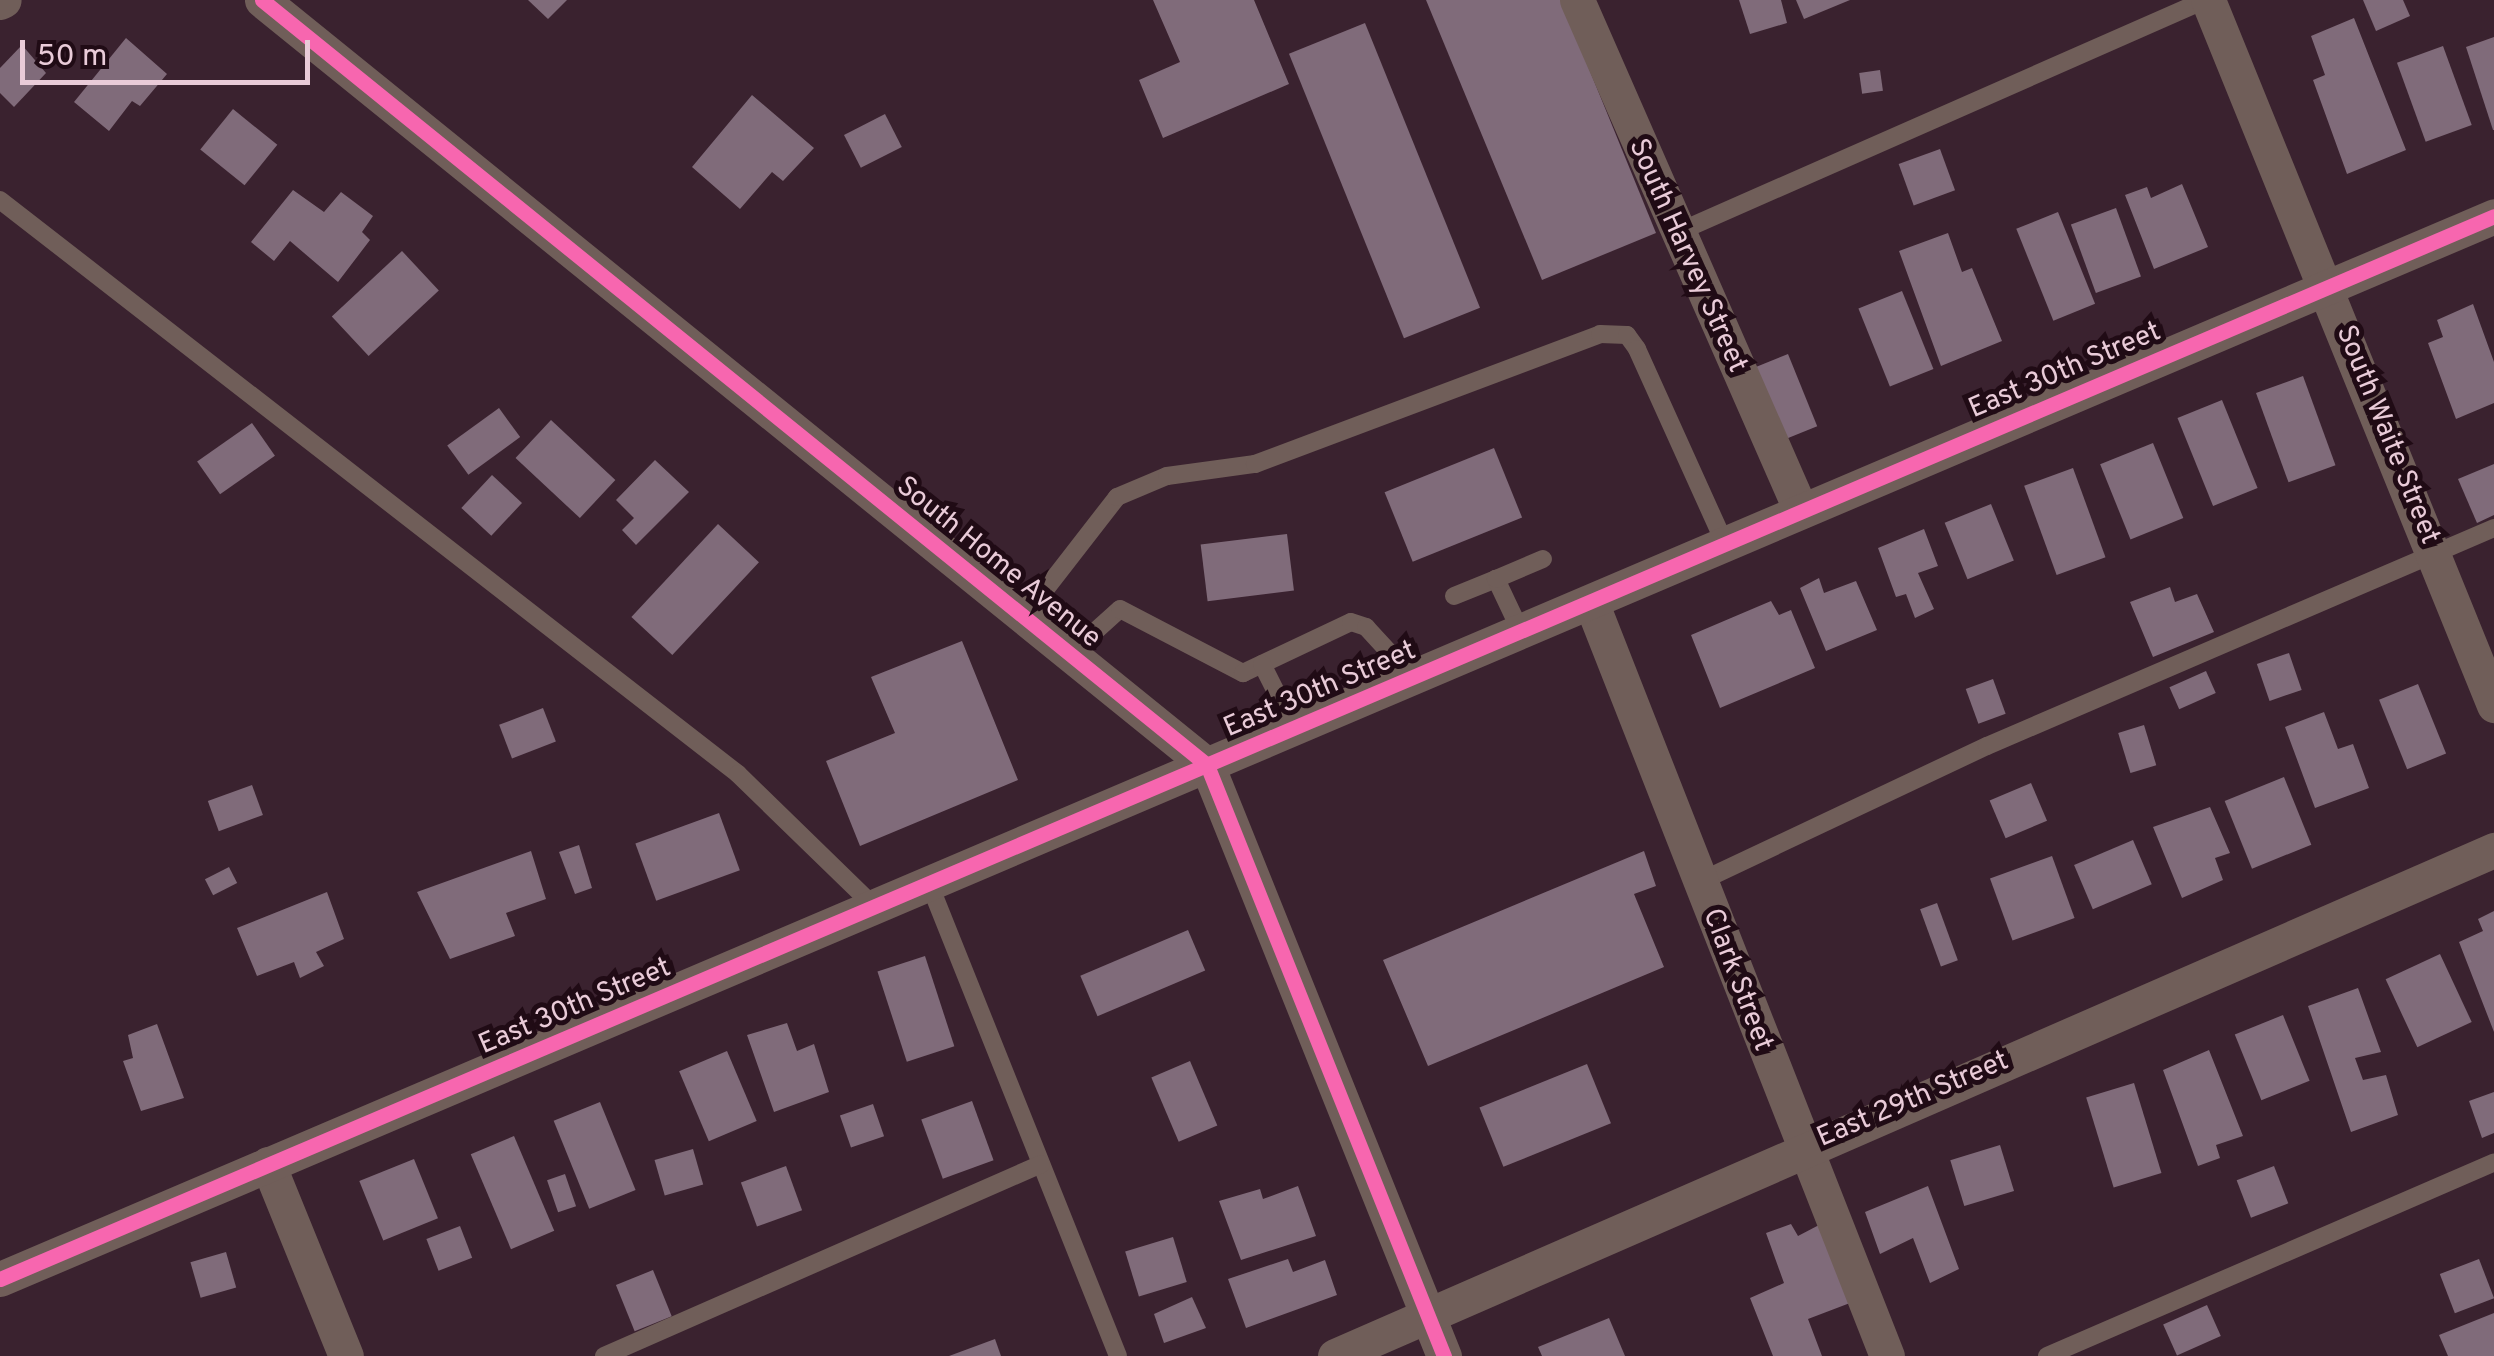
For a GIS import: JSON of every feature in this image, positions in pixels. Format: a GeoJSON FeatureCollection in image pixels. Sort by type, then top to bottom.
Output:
{"type":"FeatureCollection","features":[{"type":"Feature","properties":{"kind":"street","name":"South Home Avenue"},"geometry":{"type":"LineString","coordinates":[[262,0],[1207,765],[1444,1356]]}},
{"type":"Feature","properties":{"kind":"street","name":"South Harvey Street"},"geometry":{"type":"LineString","coordinates":[[1576,0],[1800,511]]}},
{"type":"Feature","properties":{"kind":"street","name":"South Waite Street"},"geometry":{"type":"LineString","coordinates":[[2206,0],[2328,286],[2494,706]]}},
{"type":"Feature","properties":{"kind":"street","name":"East 30th Street"},"geometry":{"type":"LineString","coordinates":[[0,1278],[2494,216]]}},
{"type":"Feature","properties":{"kind":"street","name":"Clark Street"},"geometry":{"type":"LineString","coordinates":[[1591,602],[1802,1148],[1887,1356]]}},
{"type":"Feature","properties":{"kind":"street","name":"East 29th Street"},"geometry":{"type":"LineString","coordinates":[[1336,1356],[1802,1148],[2494,850]]}},
{"type":"Feature","properties":{"kind":"street"},"geometry":{"type":"LineString","coordinates":[[268,1164],[346,1356]]}},
{"type":"Feature","properties":{"kind":"lane"},"geometry":{"type":"LineString","coordinates":[[1676,233],[2206,0]]}},
{"type":"Feature","properties":{"kind":"lane"},"geometry":{"type":"LineString","coordinates":[[0,200],[738,774],[875,906]]}},
{"type":"Feature","properties":{"kind":"lane"},"geometry":{"type":"LineString","coordinates":[[1024,617],[1117,498],[1168,476],[1254,464],[1600,334],[1627,335],[1637,349],[1725,544]]}},
{"type":"Feature","properties":{"kind":"lane"},"geometry":{"type":"LineString","coordinates":[[1699,882],[1987,746],[2494,528]]}},
{"type":"Feature","properties":{"kind":"lane"},"geometry":{"type":"LineString","coordinates":[[1454,596],[1543,558]]}},
{"type":"Feature","properties":{"kind":"lane"},"geometry":{"type":"LineString","coordinates":[[1496,579],[1521,632]]}},
{"type":"Feature","properties":{"kind":"lane"},"geometry":{"type":"LineString","coordinates":[[1070,654],[1120,609],[1230,670],[1262,664],[1351,622],[1379,639],[1412,678]]}},
{"type":"Feature","properties":{"kind":"lane"},"geometry":{"type":"LineString","coordinates":[[1262,664],[1294,728]]}},
{"type":"Feature","properties":{"kind":"lane"},"geometry":{"type":"LineString","coordinates":[[929,884],[1118,1356]]}},
{"type":"Feature","properties":{"kind":"lane"},"geometry":{"type":"LineString","coordinates":[[2047,1356],[2494,1163]]}},
{"type":"Feature","properties":{"kind":"lane"},"geometry":{"type":"LineString","coordinates":[[604,1356],[1041,1164]]}},
{"type":"Feature","properties":{"kind":"building"},"geometry":{"type":"Polygon","coordinates":[[[528,0],[567,0],[548,19],[528,0]]]}},
{"type":"Feature","properties":{"kind":"building"},"geometry":{"type":"Polygon","coordinates":[[[1153,0],[1254,0],[1289,84],[1163,138],[1139,80],[1180,62],[1153,0]]]}},
{"type":"Feature","properties":{"kind":"building"},"geometry":{"type":"Polygon","coordinates":[[[1426,0],[1561,0],[1656,233],[1542,280],[1426,0]]]}},
{"type":"Feature","properties":{"kind":"building"},"geometry":{"type":"Polygon","coordinates":[[[1739,0],[1781,0],[1787,23],[1750,34],[1739,0]]]}},
{"type":"Feature","properties":{"kind":"building"},"geometry":{"type":"Polygon","coordinates":[[[1796,0],[1850,0],[1804,19],[1796,0]]]}},
{"type":"Feature","properties":{"kind":"building"},"geometry":{"type":"Polygon","coordinates":[[[2363,0],[2403,0],[2410,16],[2376,31],[2363,0]]]}},
{"type":"Feature","properties":{"kind":"building"},"geometry":{"type":"Polygon","coordinates":[[[2354,18],[2406,150],[2347,174],[2313,80],[2325,75],[2311,36],[2354,18]]]}},
{"type":"Feature","properties":{"kind":"building"},"geometry":{"type":"Polygon","coordinates":[[[1365,23],[1480,308],[1404,338],[1289,54],[1365,23]]]}},
{"type":"Feature","properties":{"kind":"building"},"geometry":{"type":"Polygon","coordinates":[[[2494,37],[2494,130],[2493,130],[2466,47],[2494,37]]]}},
{"type":"Feature","properties":{"kind":"building"},"geometry":{"type":"Polygon","coordinates":[[[126,38],[167,74],[140,106],[132,101],[109,131],[74,102],[126,38]]]}},
{"type":"Feature","properties":{"kind":"building"},"geometry":{"type":"Polygon","coordinates":[[[22,45],[46,73],[14,107],[0,93],[0,68],[22,45]]]}},
{"type":"Feature","properties":{"kind":"building"},"geometry":{"type":"Polygon","coordinates":[[[2443,46],[2472,125],[2426,142],[2397,63],[2443,46]]]}},
{"type":"Feature","properties":{"kind":"building"},"geometry":{"type":"Polygon","coordinates":[[[1880,70],[1883,91],[1862,94],[1859,73],[1880,70]]]}},
{"type":"Feature","properties":{"kind":"building"},"geometry":{"type":"Polygon","coordinates":[[[752,95],[814,148],[783,181],[772,172],[740,209],[692,167],[752,95]]]}},
{"type":"Feature","properties":{"kind":"building"},"geometry":{"type":"Polygon","coordinates":[[[233,109],[277,145],[245,185],[200,149],[233,109]]]}},
{"type":"Feature","properties":{"kind":"building"},"geometry":{"type":"Polygon","coordinates":[[[885,114],[902,147],[861,168],[844,135],[885,114]]]}},
{"type":"Feature","properties":{"kind":"building"},"geometry":{"type":"Polygon","coordinates":[[[1940,149],[1955,190],[1914,205],[1899,164],[1940,149]]]}},
{"type":"Feature","properties":{"kind":"building"},"geometry":{"type":"Polygon","coordinates":[[[2182,184],[2208,247],[2154,269],[2125,195],[2147,187],[2151,198],[2182,184]]]}},
{"type":"Feature","properties":{"kind":"building"},"geometry":{"type":"Polygon","coordinates":[[[293,190],[324,212],[341,192],[373,216],[362,232],[370,240],[338,282],[290,241],[274,261],[251,242],[293,190]]]}},
{"type":"Feature","properties":{"kind":"building"},"geometry":{"type":"Polygon","coordinates":[[[2116,208],[2141,277],[2096,293],[2071,224],[2116,208]]]}},
{"type":"Feature","properties":{"kind":"building"},"geometry":{"type":"Polygon","coordinates":[[[2058,212],[2095,304],[2053,321],[2016,229],[2058,212]]]}},
{"type":"Feature","properties":{"kind":"building"},"geometry":{"type":"Polygon","coordinates":[[[1948,233],[1962,272],[1972,268],[2002,341],[1941,366],[1899,251],[1948,233]]]}},
{"type":"Feature","properties":{"kind":"building"},"geometry":{"type":"Polygon","coordinates":[[[402,251],[439,290],[369,356],[332,316],[402,251]]]}},
{"type":"Feature","properties":{"kind":"building"},"geometry":{"type":"Polygon","coordinates":[[[1902,291],[1933,369],[1890,386],[1858,309],[1902,291]]]}},
{"type":"Feature","properties":{"kind":"building"},"geometry":{"type":"Polygon","coordinates":[[[2473,304],[2494,362],[2494,403],[2456,419],[2428,343],[2443,337],[2437,320],[2473,304]]]}},
{"type":"Feature","properties":{"kind":"building"},"geometry":{"type":"Polygon","coordinates":[[[1788,354],[1817,426],[1780,441],[1751,369],[1788,354]]]}},
{"type":"Feature","properties":{"kind":"building"},"geometry":{"type":"Polygon","coordinates":[[[2303,376],[2335,465],[2289,482],[2256,393],[2303,376]]]}},
{"type":"Feature","properties":{"kind":"building"},"geometry":{"type":"Polygon","coordinates":[[[2222,400],[2258,488],[2213,506],[2177,418],[2222,400]]]}},
{"type":"Feature","properties":{"kind":"building"},"geometry":{"type":"Polygon","coordinates":[[[499,408],[520,437],[468,475],[447,446],[499,408]]]}},
{"type":"Feature","properties":{"kind":"building"},"geometry":{"type":"Polygon","coordinates":[[[551,420],[615,480],[580,518],[516,458],[551,420]]]}},
{"type":"Feature","properties":{"kind":"building"},"geometry":{"type":"Polygon","coordinates":[[[252,423],[275,456],[220,494],[197,461],[252,423]]]}},
{"type":"Feature","properties":{"kind":"building"},"geometry":{"type":"Polygon","coordinates":[[[2153,443],[2183,518],[2130,539],[2100,464],[2153,443]]]}},
{"type":"Feature","properties":{"kind":"building"},"geometry":{"type":"Polygon","coordinates":[[[1494,448],[1522,518],[1413,562],[1385,492],[1494,448]]]}},
{"type":"Feature","properties":{"kind":"building"},"geometry":{"type":"Polygon","coordinates":[[[655,460],[689,492],[636,545],[622,530],[634,518],[616,500],[655,460]]]}},
{"type":"Feature","properties":{"kind":"building"},"geometry":{"type":"Polygon","coordinates":[[[2494,464],[2494,515],[2477,523],[2458,479],[2494,464]]]}},
{"type":"Feature","properties":{"kind":"building"},"geometry":{"type":"Polygon","coordinates":[[[2073,468],[2105,557],[2057,575],[2024,486],[2073,468]]]}},
{"type":"Feature","properties":{"kind":"building"},"geometry":{"type":"Polygon","coordinates":[[[492,475],[522,503],[491,536],[461,508],[492,475]]]}},
{"type":"Feature","properties":{"kind":"building"},"geometry":{"type":"Polygon","coordinates":[[[1991,504],[2014,561],[1967,579],[1945,523],[1991,504]]]}},
{"type":"Feature","properties":{"kind":"building"},"geometry":{"type":"Polygon","coordinates":[[[718,524],[759,562],[672,655],[631,617],[718,524]]]}},
{"type":"Feature","properties":{"kind":"building"},"geometry":{"type":"Polygon","coordinates":[[[1924,529],[1938,566],[1918,573],[1934,609],[1915,618],[1906,594],[1896,597],[1878,548],[1924,529]]]}},
{"type":"Feature","properties":{"kind":"building"},"geometry":{"type":"Polygon","coordinates":[[[1287,534],[1294,591],[1208,601],[1201,545],[1287,534]]]}},
{"type":"Feature","properties":{"kind":"building"},"geometry":{"type":"Polygon","coordinates":[[[1819,578],[1824,593],[1856,581],[1877,630],[1826,651],[1800,588],[1819,578]]]}},
{"type":"Feature","properties":{"kind":"building"},"geometry":{"type":"Polygon","coordinates":[[[2170,587],[2175,602],[2197,594],[2214,632],[2153,657],[2130,602],[2170,587]]]}},
{"type":"Feature","properties":{"kind":"building"},"geometry":{"type":"Polygon","coordinates":[[[1771,601],[1779,615],[1791,610],[1815,668],[1720,708],[1691,635],[1771,601]]]}},
{"type":"Feature","properties":{"kind":"building"},"geometry":{"type":"Polygon","coordinates":[[[962,641],[1018,780],[860,846],[826,761],[895,733],[871,677],[962,641]]]}},
{"type":"Feature","properties":{"kind":"building"},"geometry":{"type":"Polygon","coordinates":[[[2289,653],[2302,690],[2270,701],[2257,664],[2289,653]]]}},
{"type":"Feature","properties":{"kind":"building"},"geometry":{"type":"Polygon","coordinates":[[[2206,671],[2216,693],[2179,709],[2169,687],[2206,671]]]}},
{"type":"Feature","properties":{"kind":"building"},"geometry":{"type":"Polygon","coordinates":[[[1993,679],[2006,714],[1978,724],[1966,689],[1993,679]]]}},
{"type":"Feature","properties":{"kind":"building"},"geometry":{"type":"Polygon","coordinates":[[[2418,684],[2446,754],[2407,769],[2379,700],[2418,684]]]}},
{"type":"Feature","properties":{"kind":"building"},"geometry":{"type":"Polygon","coordinates":[[[543,708],[556,742],[512,758],[499,725],[543,708]]]}},
{"type":"Feature","properties":{"kind":"building"},"geometry":{"type":"Polygon","coordinates":[[[2324,712],[2338,749],[2353,744],[2369,788],[2315,808],[2285,727],[2324,712]]]}},
{"type":"Feature","properties":{"kind":"building"},"geometry":{"type":"Polygon","coordinates":[[[2144,725],[2156,765],[2130,773],[2118,733],[2144,725]]]}},
{"type":"Feature","properties":{"kind":"building"},"geometry":{"type":"Polygon","coordinates":[[[2284,777],[2311,845],[2252,869],[2225,801],[2284,777]]]}},
{"type":"Feature","properties":{"kind":"building"},"geometry":{"type":"Polygon","coordinates":[[[2031,783],[2047,821],[2006,838],[1990,801],[2031,783]]]}},
{"type":"Feature","properties":{"kind":"building"},"geometry":{"type":"Polygon","coordinates":[[[252,785],[263,815],[219,831],[208,801],[252,785]]]}},
{"type":"Feature","properties":{"kind":"building"},"geometry":{"type":"Polygon","coordinates":[[[2210,807],[2230,853],[2215,858],[2223,880],[2182,898],[2153,827],[2210,807]]]}},
{"type":"Feature","properties":{"kind":"building"},"geometry":{"type":"Polygon","coordinates":[[[719,813],[740,870],[656,901],[635,843],[719,813]]]}},
{"type":"Feature","properties":{"kind":"building"},"geometry":{"type":"Polygon","coordinates":[[[2133,840],[2152,884],[2093,909],[2074,865],[2133,840]]]}},
{"type":"Feature","properties":{"kind":"building"},"geometry":{"type":"Polygon","coordinates":[[[579,845],[592,888],[575,894],[559,852],[579,845]]]}},
{"type":"Feature","properties":{"kind":"building"},"geometry":{"type":"Polygon","coordinates":[[[531,851],[546,899],[506,913],[515,936],[450,959],[417,892],[531,851]]]}},
{"type":"Feature","properties":{"kind":"building"},"geometry":{"type":"Polygon","coordinates":[[[1644,851],[1656,886],[1634,894],[1664,967],[1428,1066],[1383,960],[1644,851]]]}},
{"type":"Feature","properties":{"kind":"building"},"geometry":{"type":"Polygon","coordinates":[[[2052,856],[2075,918],[2013,941],[1990,879],[2052,856]]]}},
{"type":"Feature","properties":{"kind":"building"},"geometry":{"type":"Polygon","coordinates":[[[229,867],[237,883],[213,895],[205,879],[229,867]]]}},
{"type":"Feature","properties":{"kind":"building"},"geometry":{"type":"Polygon","coordinates":[[[327,892],[344,939],[316,952],[324,966],[300,978],[294,962],[257,976],[237,928],[327,892]]]}},
{"type":"Feature","properties":{"kind":"building"},"geometry":{"type":"Polygon","coordinates":[[[1937,903],[1958,960],[1941,966],[1920,909],[1937,903]]]}},
{"type":"Feature","properties":{"kind":"building"},"geometry":{"type":"Polygon","coordinates":[[[2494,911],[2494,1032],[2459,942],[2483,931],[2478,919],[2494,911]]]}},
{"type":"Feature","properties":{"kind":"building"},"geometry":{"type":"Polygon","coordinates":[[[1188,930],[1205,971],[1097,1016],[1080,976],[1188,930]]]}},
{"type":"Feature","properties":{"kind":"building"},"geometry":{"type":"Polygon","coordinates":[[[2440,954],[2472,1022],[2417,1047],[2386,979],[2440,954]]]}},
{"type":"Feature","properties":{"kind":"building"},"geometry":{"type":"Polygon","coordinates":[[[925,956],[954,1046],[907,1062],[877,971],[925,956]]]}},
{"type":"Feature","properties":{"kind":"building"},"geometry":{"type":"Polygon","coordinates":[[[2358,988],[2381,1052],[2355,1058],[2363,1080],[2386,1075],[2398,1115],[2351,1132],[2308,1006],[2358,988]]]}},
{"type":"Feature","properties":{"kind":"building"},"geometry":{"type":"Polygon","coordinates":[[[2283,1015],[2310,1081],[2261,1100],[2235,1034],[2283,1015]]]}},
{"type":"Feature","properties":{"kind":"building"},"geometry":{"type":"Polygon","coordinates":[[[787,1023],[797,1051],[814,1044],[829,1092],[774,1112],[747,1035],[787,1023]]]}},
{"type":"Feature","properties":{"kind":"building"},"geometry":{"type":"Polygon","coordinates":[[[157,1024],[184,1098],[141,1111],[123,1061],[133,1058],[128,1035],[157,1024]]]}},
{"type":"Feature","properties":{"kind":"building"},"geometry":{"type":"Polygon","coordinates":[[[2209,1050],[2243,1136],[2216,1145],[2220,1158],[2198,1166],[2163,1070],[2209,1050]]]}},
{"type":"Feature","properties":{"kind":"building"},"geometry":{"type":"Polygon","coordinates":[[[727,1051],[757,1121],[709,1141],[679,1071],[727,1051]]]}},
{"type":"Feature","properties":{"kind":"building"},"geometry":{"type":"Polygon","coordinates":[[[1190,1061],[1217,1125],[1179,1142],[1151,1077],[1190,1061]]]}},
{"type":"Feature","properties":{"kind":"building"},"geometry":{"type":"Polygon","coordinates":[[[1587,1064],[1611,1123],[1503,1167],[1479,1107],[1587,1064]]]}},
{"type":"Feature","properties":{"kind":"building"},"geometry":{"type":"Polygon","coordinates":[[[2134,1083],[2161,1173],[2114,1188],[2086,1098],[2134,1083]]]}},
{"type":"Feature","properties":{"kind":"building"},"geometry":{"type":"Polygon","coordinates":[[[2494,1092],[2494,1133],[2482,1138],[2469,1101],[2494,1092]]]}},
{"type":"Feature","properties":{"kind":"building"},"geometry":{"type":"Polygon","coordinates":[[[972,1101],[994,1160],[943,1179],[921,1119],[972,1101]]]}},
{"type":"Feature","properties":{"kind":"building"},"geometry":{"type":"Polygon","coordinates":[[[600,1102],[636,1190],[589,1209],[554,1121],[600,1102]]]}},
{"type":"Feature","properties":{"kind":"building"},"geometry":{"type":"Polygon","coordinates":[[[873,1104],[884,1136],[851,1148],[840,1115],[873,1104]]]}},
{"type":"Feature","properties":{"kind":"building"},"geometry":{"type":"Polygon","coordinates":[[[514,1136],[554,1231],[511,1249],[471,1154],[514,1136]]]}},
{"type":"Feature","properties":{"kind":"building"},"geometry":{"type":"Polygon","coordinates":[[[2000,1145],[2014,1191],[1964,1206],[1950,1160],[2000,1145]]]}},
{"type":"Feature","properties":{"kind":"building"},"geometry":{"type":"Polygon","coordinates":[[[693,1149],[703,1185],[665,1196],[655,1160],[693,1149]]]}},
{"type":"Feature","properties":{"kind":"building"},"geometry":{"type":"Polygon","coordinates":[[[414,1159],[438,1218],[383,1240],[359,1181],[414,1159]]]}},
{"type":"Feature","properties":{"kind":"building"},"geometry":{"type":"Polygon","coordinates":[[[786,1166],[802,1210],[757,1227],[741,1182],[786,1166]]]}},
{"type":"Feature","properties":{"kind":"building"},"geometry":{"type":"Polygon","coordinates":[[[2274,1166],[2288,1203],[2251,1218],[2237,1180],[2274,1166]]]}},
{"type":"Feature","properties":{"kind":"building"},"geometry":{"type":"Polygon","coordinates":[[[565,1174],[576,1206],[558,1212],[547,1180],[565,1174]]]}},
{"type":"Feature","properties":{"kind":"building"},"geometry":{"type":"Polygon","coordinates":[[[1298,1186],[1316,1236],[1241,1260],[1219,1201],[1260,1189],[1263,1199],[1298,1186]]]}},
{"type":"Feature","properties":{"kind":"building"},"geometry":{"type":"Polygon","coordinates":[[[1928,1186],[1959,1269],[1930,1283],[1913,1238],[1880,1254],[1865,1212],[1928,1186]]]}},
{"type":"Feature","properties":{"kind":"building"},"geometry":{"type":"Polygon","coordinates":[[[1791,1224],[1798,1236],[1819,1225],[1850,1303],[1808,1319],[1822,1356],[1773,1356],[1750,1298],[1784,1283],[1766,1233],[1791,1224]]]}},
{"type":"Feature","properties":{"kind":"building"},"geometry":{"type":"Polygon","coordinates":[[[460,1226],[472,1258],[439,1271],[426,1239],[460,1226]]]}},
{"type":"Feature","properties":{"kind":"building"},"geometry":{"type":"Polygon","coordinates":[[[1173,1237],[1187,1282],[1139,1297],[1125,1252],[1173,1237]]]}},
{"type":"Feature","properties":{"kind":"building"},"geometry":{"type":"Polygon","coordinates":[[[226,1252],[236,1288],[201,1298],[190,1262],[226,1252]]]}},
{"type":"Feature","properties":{"kind":"building"},"geometry":{"type":"Polygon","coordinates":[[[1288,1259],[1293,1272],[1325,1260],[1337,1295],[1246,1328],[1228,1279],[1288,1259]]]}},
{"type":"Feature","properties":{"kind":"building"},"geometry":{"type":"Polygon","coordinates":[[[2479,1259],[2494,1298],[2455,1313],[2440,1274],[2479,1259]]]}},
{"type":"Feature","properties":{"kind":"building"},"geometry":{"type":"Polygon","coordinates":[[[653,1270],[672,1316],[635,1331],[616,1285],[653,1270]]]}},
{"type":"Feature","properties":{"kind":"building"},"geometry":{"type":"Polygon","coordinates":[[[1192,1297],[1206,1328],[1164,1343],[1154,1314],[1192,1297]]]}},
{"type":"Feature","properties":{"kind":"building"},"geometry":{"type":"Polygon","coordinates":[[[2207,1305],[2221,1336],[2177,1356],[2163,1325],[2207,1305]]]}},
{"type":"Feature","properties":{"kind":"building"},"geometry":{"type":"Polygon","coordinates":[[[2494,1313],[2494,1356],[2448,1356],[2439,1335],[2494,1313]]]}},
{"type":"Feature","properties":{"kind":"building"},"geometry":{"type":"Polygon","coordinates":[[[1609,1318],[1625,1356],[1542,1356],[1538,1347],[1609,1318]]]}},
{"type":"Feature","properties":{"kind":"building"},"geometry":{"type":"Polygon","coordinates":[[[995,1339],[1001,1356],[949,1356],[995,1339]]]}},
{"type":"Feature","properties":{"kind":"cycle path"},"geometry":{"type":"LineString","coordinates":[[262,0],[1207,765],[1444,1356]]}},
{"type":"Feature","properties":{"kind":"cycle path"},"geometry":{"type":"LineString","coordinates":[[0,1279],[2494,216]]}}]}
